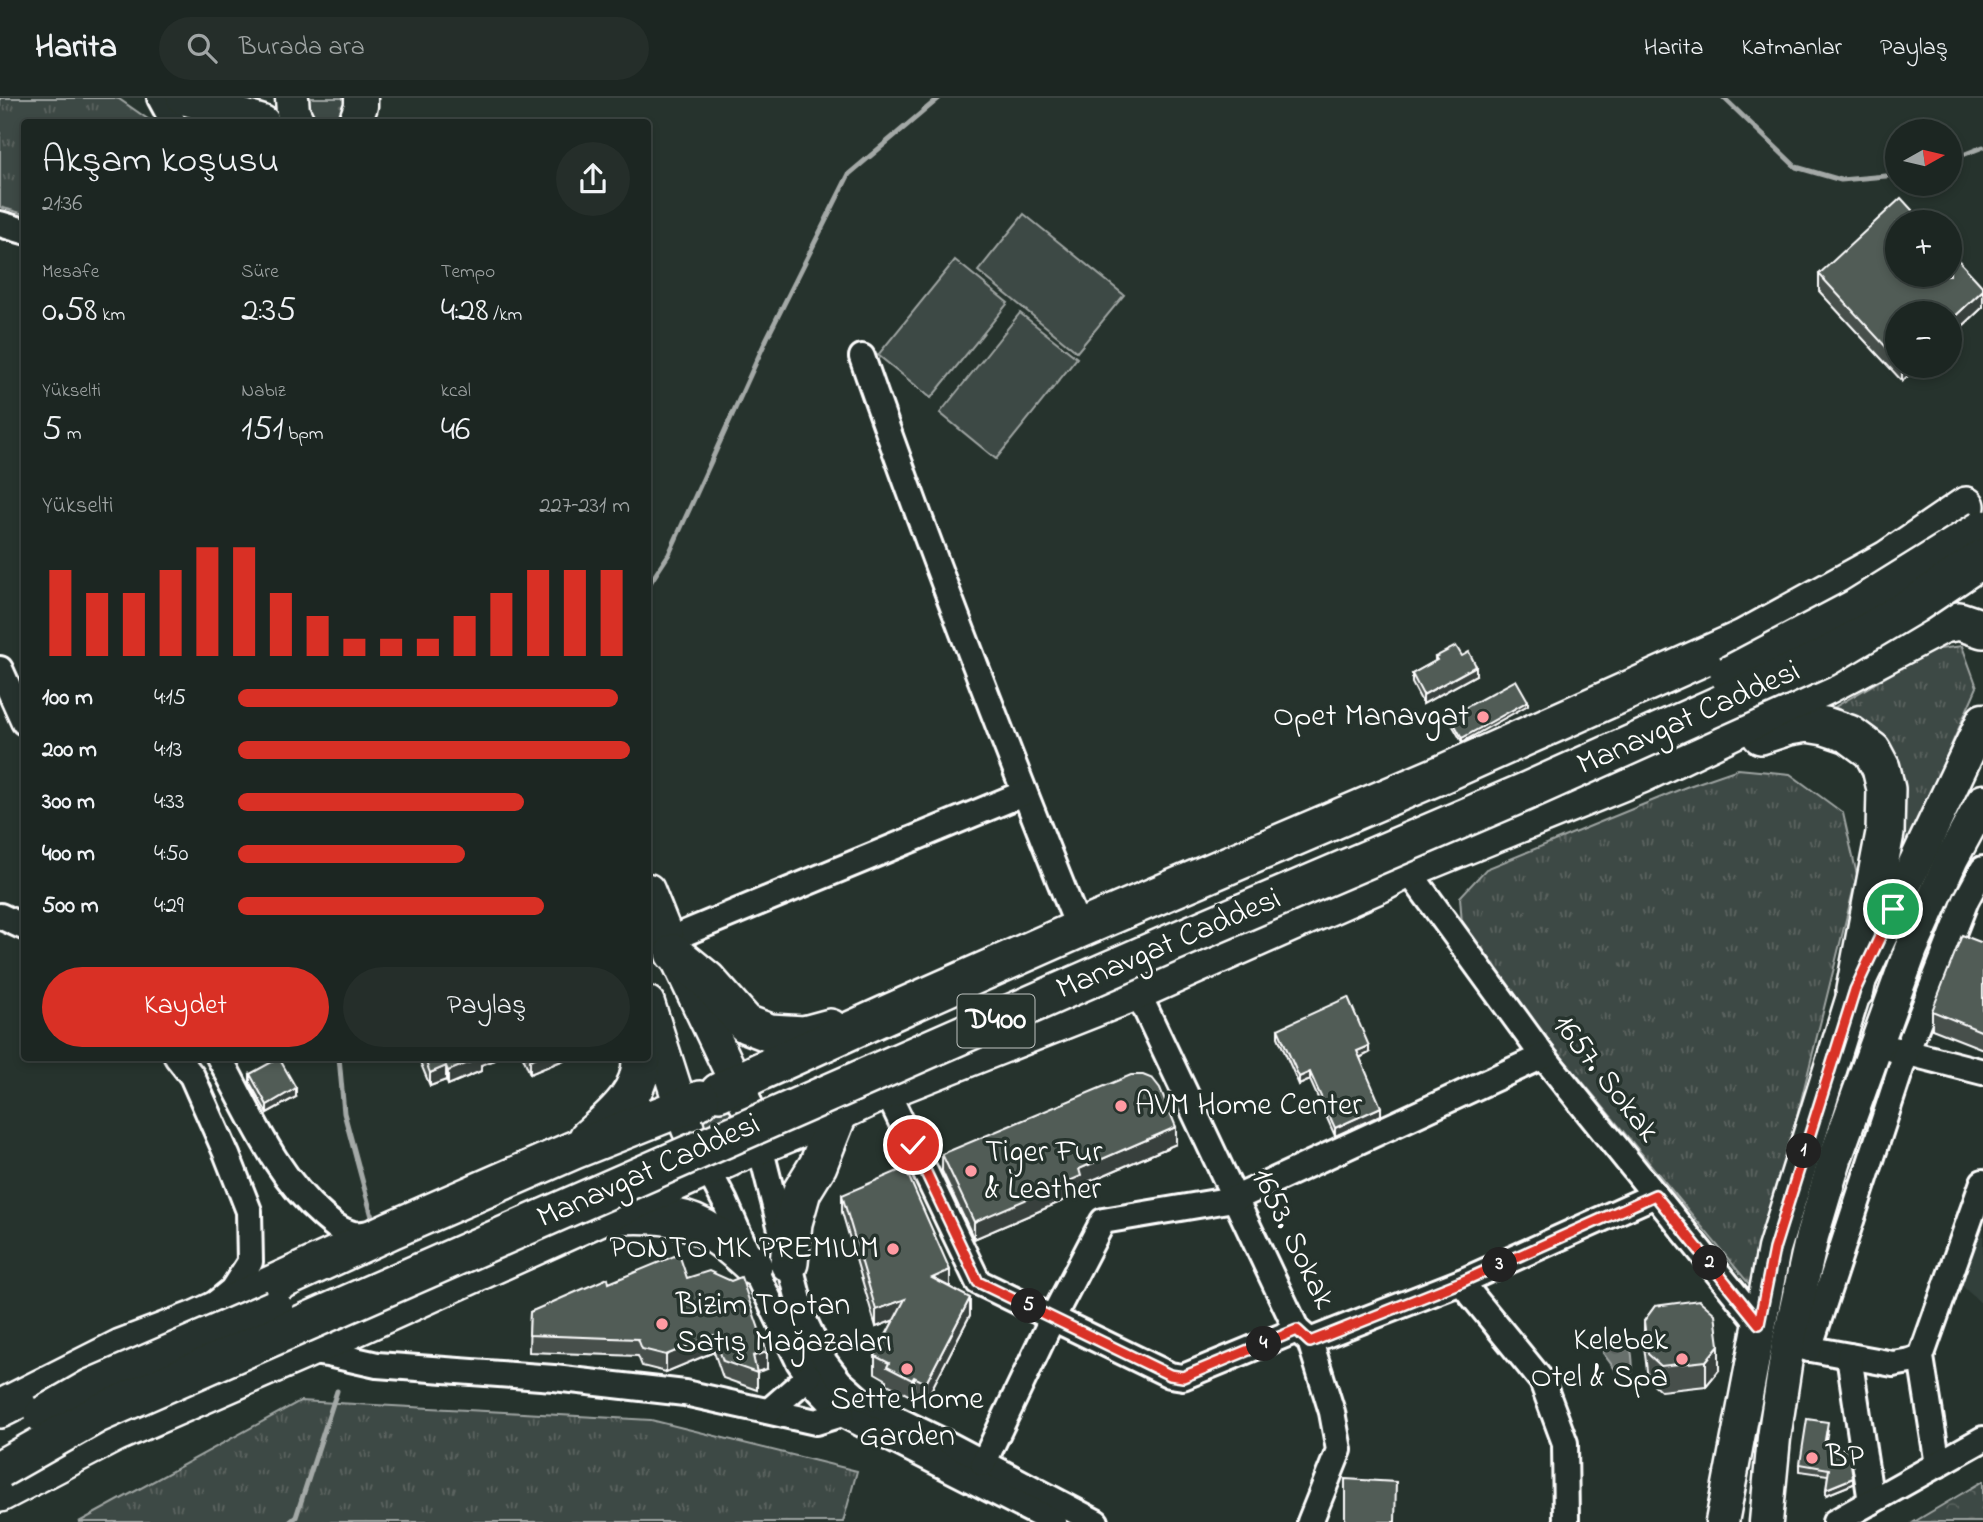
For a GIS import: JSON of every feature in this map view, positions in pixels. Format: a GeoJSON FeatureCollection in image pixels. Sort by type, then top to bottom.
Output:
{"type":"FeatureCollection","features":[{"type":"Feature","properties":{"kind":"highway"},"geometry":{"type":"LineString","coordinates":[[0,1493],[115,1433],[603,1215],[721,1125],[886,1015],[1079,929],[1442,774],[1743,639],[1887,560],[1931,528],[1977,507]]}},
{"type":"Feature","properties":{"kind":"highway"},"geometry":{"type":"LineString","coordinates":[[1977,507],[1954,537],[1953,571],[1963,603],[1983,629]]}},
{"type":"Feature","properties":{"kind":"highway","name":"Manavgat Caddesi"},"geometry":{"type":"LineString","coordinates":[[0,1439],[91,1388],[1652,712],[1755,663],[1856,608],[1977,507]]}},
{"type":"Feature","properties":{"kind":"highway","name":"Manavgat Caddesi"},"geometry":{"type":"LineString","coordinates":[[0,1469],[97,1414],[1175,942],[1525,792],[1826,657],[1915,604],[1983,558]]}},
{"type":"Feature","properties":{"kind":"highway"},"geometry":{"type":"LineString","coordinates":[[0,1409],[121,1348],[195,1320],[574,1150],[721,1125],[839,1112],[886,1090],[1137,991],[1407,869],[1640,774],[1825,686],[1943,624],[1959,621],[1983,629]]}},
{"type":"Feature","properties":{"kind":"highway"},"geometry":{"type":"LineString","coordinates":[[1640,774],[1789,726],[1807,723],[1849,734],[1872,751],[1881,768],[1886,789],[1885,833],[1855,990]]}},
{"type":"Feature","properties":{"kind":"highway"},"geometry":{"type":"LineString","coordinates":[[671,946],[707,980],[746,1024],[771,1033],[804,1035],[886,1015]]}},
{"type":"Feature","properties":{"kind":"highway"},"geometry":{"type":"LineString","coordinates":[[574,1150],[619,1110],[634,1089],[641,1061]]}},
{"type":"Feature","properties":{"kind":"highway"},"geometry":{"type":"LineString","coordinates":[[603,1215],[670,1216],[694,1223],[771,1264],[793,1223],[802,1191],[818,1165],[839,1112]]}},
{"type":"Feature","properties":{"kind":"main road"},"geometry":{"type":"LineString","coordinates":[[356,119],[361,98]]}},
{"type":"Feature","properties":{"kind":"main road"},"geometry":{"type":"LineString","coordinates":[[361,98],[368,119]]}},
{"type":"Feature","properties":{"kind":"main road"},"geometry":{"type":"LineString","coordinates":[[190,100],[223,119]]}},
{"type":"Feature","properties":{"kind":"main road"},"geometry":{"type":"LineString","coordinates":[[190,100],[253,119]]}},
{"type":"Feature","properties":{"kind":"main road"},"geometry":{"type":"LineString","coordinates":[[1722,1522],[1774,1249],[1855,990],[1983,720]]}},
{"type":"Feature","properties":{"kind":"main road"},"geometry":{"type":"LineString","coordinates":[[1766,1522],[1774,1438],[1799,1347],[1812,1237],[1836,1156],[1911,948],[1952,858],[1983,801]]}},
{"type":"Feature","properties":{"kind":"main road"},"geometry":{"type":"LineString","coordinates":[[651,897],[671,946],[721,1125]]}},
{"type":"Feature","properties":{"kind":"main road"},"geometry":{"type":"LineString","coordinates":[[651,1008],[721,1125]]}},
{"type":"Feature","properties":{"kind":"street"},"geometry":{"type":"LineString","coordinates":[[160,98],[171,119]]}},
{"type":"Feature","properties":{"kind":"street"},"geometry":{"type":"LineString","coordinates":[[0,224],[21,230]]}},
{"type":"Feature","properties":{"kind":"street"},"geometry":{"type":"LineString","coordinates":[[862,357],[1024,793],[1079,929]]}},
{"type":"Feature","properties":{"kind":"street"},"geometry":{"type":"LineString","coordinates":[[0,669],[21,715]]}},
{"type":"Feature","properties":{"kind":"street"},"geometry":{"type":"LineString","coordinates":[[671,946],[1024,793]]}},
{"type":"Feature","properties":{"kind":"street","name":"1657. Sokak"},"geometry":{"type":"LineString","coordinates":[[1407,869],[1543,1056],[1759,1324]]}},
{"type":"Feature","properties":{"kind":"street"},"geometry":{"type":"LineString","coordinates":[[1921,1357],[1893,1364],[1799,1347],[1906,1053],[1966,900],[1983,869]]}},
{"type":"Feature","properties":{"kind":"street"},"geometry":{"type":"LineString","coordinates":[[0,906],[21,909]]}},
{"type":"Feature","properties":{"kind":"street"},"geometry":{"type":"LineString","coordinates":[[0,916],[21,926]]}},
{"type":"Feature","properties":{"kind":"street","name":"1653. Sokak"},"geometry":{"type":"LineString","coordinates":[[1137,991],[1234,1199],[1303,1336],[1332,1412],[1339,1450],[1310,1522]]}},
{"type":"Feature","properties":{"kind":"street"},"geometry":{"type":"LineString","coordinates":[[1875,1045],[1983,1072]]}},
{"type":"Feature","properties":{"kind":"street"},"geometry":{"type":"LineString","coordinates":[[984,1464],[1053,1317],[1103,1221],[1234,1199],[1543,1056]]}},
{"type":"Feature","properties":{"kind":"street"},"geometry":{"type":"LineString","coordinates":[[195,1320],[232,1290],[250,1262],[249,1212],[228,1155],[184,1067],[211,1061]]}},
{"type":"Feature","properties":{"kind":"street"},"geometry":{"type":"LineString","coordinates":[[225,1061],[259,1133],[282,1172],[307,1202],[334,1225],[352,1234],[391,1230]]}},
{"type":"Feature","properties":{"kind":"street"},"geometry":{"type":"LineString","coordinates":[[886,1090],[978,1282],[1170,1375],[1183,1377],[1461,1282],[1655,1195]]}},
{"type":"Feature","properties":{"kind":"street"},"geometry":{"type":"LineString","coordinates":[[721,1125],[725,1202],[771,1264],[804,1320],[823,1360],[840,1382],[859,1399],[1096,1522]]}},
{"type":"Feature","properties":{"kind":"street"},"geometry":{"type":"LineString","coordinates":[[721,1125],[771,1264],[785,1334],[817,1388],[842,1413],[1054,1522]]}},
{"type":"Feature","properties":{"kind":"street"},"geometry":{"type":"LineString","coordinates":[[1938,1465],[1921,1357],[1983,1182]]}},
{"type":"Feature","properties":{"kind":"street"},"geometry":{"type":"LineString","coordinates":[[1461,1282],[1542,1381],[1565,1443],[1566,1522]]}},
{"type":"Feature","properties":{"kind":"street"},"geometry":{"type":"LineString","coordinates":[[303,1351],[377,1364],[554,1378],[685,1393],[816,1422],[842,1413]]}},
{"type":"Feature","properties":{"kind":"street"},"geometry":{"type":"LineString","coordinates":[[1849,1356],[1871,1502]]}},
{"type":"Feature","properties":{"kind":"street"},"geometry":{"type":"LineString","coordinates":[[769,1412],[809,1376]]}},
{"type":"Feature","properties":{"kind":"street"},"geometry":{"type":"LineString","coordinates":[[1835,1522],[1983,1439]]}},
{"type":"Feature","properties":{"kind":"shaded area"},"geometry":{"type":"Polygon","coordinates":[[[1983,1223],[1983,1305],[1962,1286],[1983,1223]]]}},
{"type":"Feature","properties":{"kind":"green space"},"geometry":{"type":"Polygon","coordinates":[[[0,98],[114,98],[148,119],[21,119],[21,213],[0,207],[0,98]]]}},
{"type":"Feature","properties":{"kind":"green space"},"geometry":{"type":"Polygon","coordinates":[[[305,98],[349,98],[341,119],[311,117],[305,98]]]}},
{"type":"Feature","properties":{"kind":"green space"},"geometry":{"type":"Polygon","coordinates":[[[1024,214],[1124,295],[1077,352],[978,271],[1024,214]]]}},
{"type":"Feature","properties":{"kind":"green space"},"geometry":{"type":"Polygon","coordinates":[[[955,260],[1008,303],[931,398],[878,355],[955,260]]]}},
{"type":"Feature","properties":{"kind":"green space"},"geometry":{"type":"Polygon","coordinates":[[[1020,313],[1077,358],[996,459],[940,413],[1020,313]]]}},
{"type":"Feature","properties":{"kind":"green space"},"geometry":{"type":"Polygon","coordinates":[[[1962,646],[1977,687],[1887,891],[1896,762],[1870,727],[1835,707],[1932,650],[1962,646]]]}},
{"type":"Feature","properties":{"kind":"green space"},"geometry":{"type":"Polygon","coordinates":[[[1738,769],[1790,774],[1843,813],[1857,875],[1754,1290],[1463,937],[1460,897],[1486,869],[1686,787],[1738,769]]]}},
{"type":"Feature","properties":{"kind":"green space"},"geometry":{"type":"Polygon","coordinates":[[[726,1104],[739,1112],[715,1146],[700,1124],[706,1112],[726,1104]]]}},
{"type":"Feature","properties":{"kind":"green space"},"geometry":{"type":"Polygon","coordinates":[[[300,1401],[651,1420],[857,1471],[843,1522],[79,1522],[300,1401]]]}},
{"type":"Feature","properties":{"kind":"green space"},"geometry":{"type":"Polygon","coordinates":[[[1983,1481],[1983,1522],[1914,1522],[1983,1481]]]}},
{"type":"Feature","properties":{"kind":"water"},"geometry":{"type":"Polygon","coordinates":[[[1623,1342],[1629,1346],[1632,1358],[1633,1371],[1627,1377],[1620,1376],[1603,1353],[1607,1346],[1623,1342]]]}},
{"type":"Feature","properties":{"kind":"building"},"geometry":{"type":"Polygon","coordinates":[[[1901,198],[1912,210],[1888,210],[1901,198]]]}},
{"type":"Feature","properties":{"kind":"building"},"geometry":{"type":"Polygon","coordinates":[[[1885,213],[1885,287],[1962,287],[1962,264],[1983,290],[1962,310],[1962,301],[1885,301],[1885,346],[1819,274],[1885,213]]]}},
{"type":"Feature","properties":{"kind":"building"},"geometry":{"type":"Polygon","coordinates":[[[1456,646],[1462,656],[1469,652],[1476,666],[1423,695],[1412,674],[1456,646]]]}},
{"type":"Feature","properties":{"kind":"building"},"geometry":{"type":"Polygon","coordinates":[[[1516,680],[1528,701],[1462,738],[1450,716],[1516,680]]]}},
{"type":"Feature","properties":{"kind":"building"},"geometry":{"type":"Polygon","coordinates":[[[1962,935],[1983,943],[1983,1032],[1932,1011],[1962,935]]]}},
{"type":"Feature","properties":{"kind":"building"},"geometry":{"type":"Polygon","coordinates":[[[1348,997],[1369,1046],[1357,1051],[1381,1107],[1335,1128],[1310,1072],[1299,1077],[1278,1029],[1348,997]]]}},
{"type":"Feature","properties":{"kind":"building"},"geometry":{"type":"Polygon","coordinates":[[[274,1061],[281,1061],[296,1088],[267,1105],[250,1074],[274,1061]]]}},
{"type":"Feature","properties":{"kind":"building"},"geometry":{"type":"Polygon","coordinates":[[[426,1061],[473,1061],[448,1071],[446,1066],[430,1073],[426,1061]]]}},
{"type":"Feature","properties":{"kind":"building"},"geometry":{"type":"Polygon","coordinates":[[[1131,1075],[1143,1075],[1153,1079],[1160,1088],[1176,1127],[1079,1169],[1081,1176],[974,1222],[942,1154],[1131,1075]]]}},
{"type":"Feature","properties":{"kind":"building"},"geometry":{"type":"Polygon","coordinates":[[[905,1168],[950,1270],[932,1278],[970,1298],[926,1383],[914,1377],[912,1380],[887,1367],[889,1363],[875,1356],[905,1299],[876,1310],[842,1195],[905,1168]]]}},
{"type":"Feature","properties":{"kind":"building"},"geometry":{"type":"Polygon","coordinates":[[[679,1254],[687,1278],[709,1271],[731,1281],[741,1277],[767,1352],[753,1356],[757,1373],[723,1361],[714,1335],[666,1355],[642,1349],[638,1339],[529,1335],[530,1312],[608,1278],[609,1283],[679,1254]]]}},
{"type":"Feature","properties":{"kind":"building"},"geometry":{"type":"Polygon","coordinates":[[[1699,1300],[1715,1314],[1719,1345],[1706,1361],[1661,1366],[1648,1354],[1644,1321],[1655,1306],[1699,1300]]]}},
{"type":"Feature","properties":{"kind":"building"},"geometry":{"type":"Polygon","coordinates":[[[1807,1419],[1828,1422],[1824,1446],[1849,1450],[1853,1478],[1826,1489],[1829,1469],[1800,1464],[1807,1419]]]}},
{"type":"Feature","properties":{"kind":"building"},"geometry":{"type":"Polygon","coordinates":[[[1345,1479],[1396,1482],[1395,1522],[1345,1522],[1345,1479]]]}},
{"type":"Feature","properties":{"kind":"waterway"},"geometry":{"type":"LineString","coordinates":[[651,581],[669,554],[767,338],[849,174],[939,98]]}},
{"type":"Feature","properties":{"kind":"waterway"},"geometry":{"type":"LineString","coordinates":[[1724,98],[1796,167],[1841,180],[1885,176]]}},
{"type":"Feature","properties":{"kind":"waterway"},"geometry":{"type":"LineString","coordinates":[[1962,155],[1983,147]]}},
{"type":"Feature","properties":{"kind":"waterway"},"geometry":{"type":"LineString","coordinates":[[339,1061],[344,1113],[374,1224]]}},
{"type":"Feature","properties":{"kind":"waterway"},"geometry":{"type":"LineString","coordinates":[[290,1522],[296,1517],[337,1391]]}},
{"type":"Feature","properties":{"kind":"place","name":"Opet Manavgat"},"geometry":{"type":"Point","coordinates":[1483,717]}},
{"type":"Feature","properties":{"kind":"place","name":"AVM Home Center"},"geometry":{"type":"Point","coordinates":[1121,1106]}},
{"type":"Feature","properties":{"kind":"place","name":"Tiger Fur & Leather"},"geometry":{"type":"Point","coordinates":[971,1171]}},
{"type":"Feature","properties":{"kind":"place","name":"PONTO MK PREMIUM"},"geometry":{"type":"Point","coordinates":[893,1249]}},
{"type":"Feature","properties":{"kind":"place","name":"Bizim Toptan Satış Mağazaları"},"geometry":{"type":"Point","coordinates":[662,1324]}},
{"type":"Feature","properties":{"kind":"place","name":"Kelebek Otel & Spa"},"geometry":{"type":"Point","coordinates":[1682,1359]}},
{"type":"Feature","properties":{"kind":"place","name":"Sette Home Garden"},"geometry":{"type":"Point","coordinates":[907,1369]}},
{"type":"Feature","properties":{"kind":"place","name":"BP"},"geometry":{"type":"Point","coordinates":[1812,1458]}},
{"type":"Feature","properties":{"kind":"route"},"geometry":{"type":"LineString","coordinates":[[913,1145],[978,1282],[1170,1375],[1183,1377],[1206,1369],[1297,1330],[1310,1342],[1461,1282],[1655,1195],[1759,1324],[1774,1249],[1855,990],[1893,909]]}}]}
